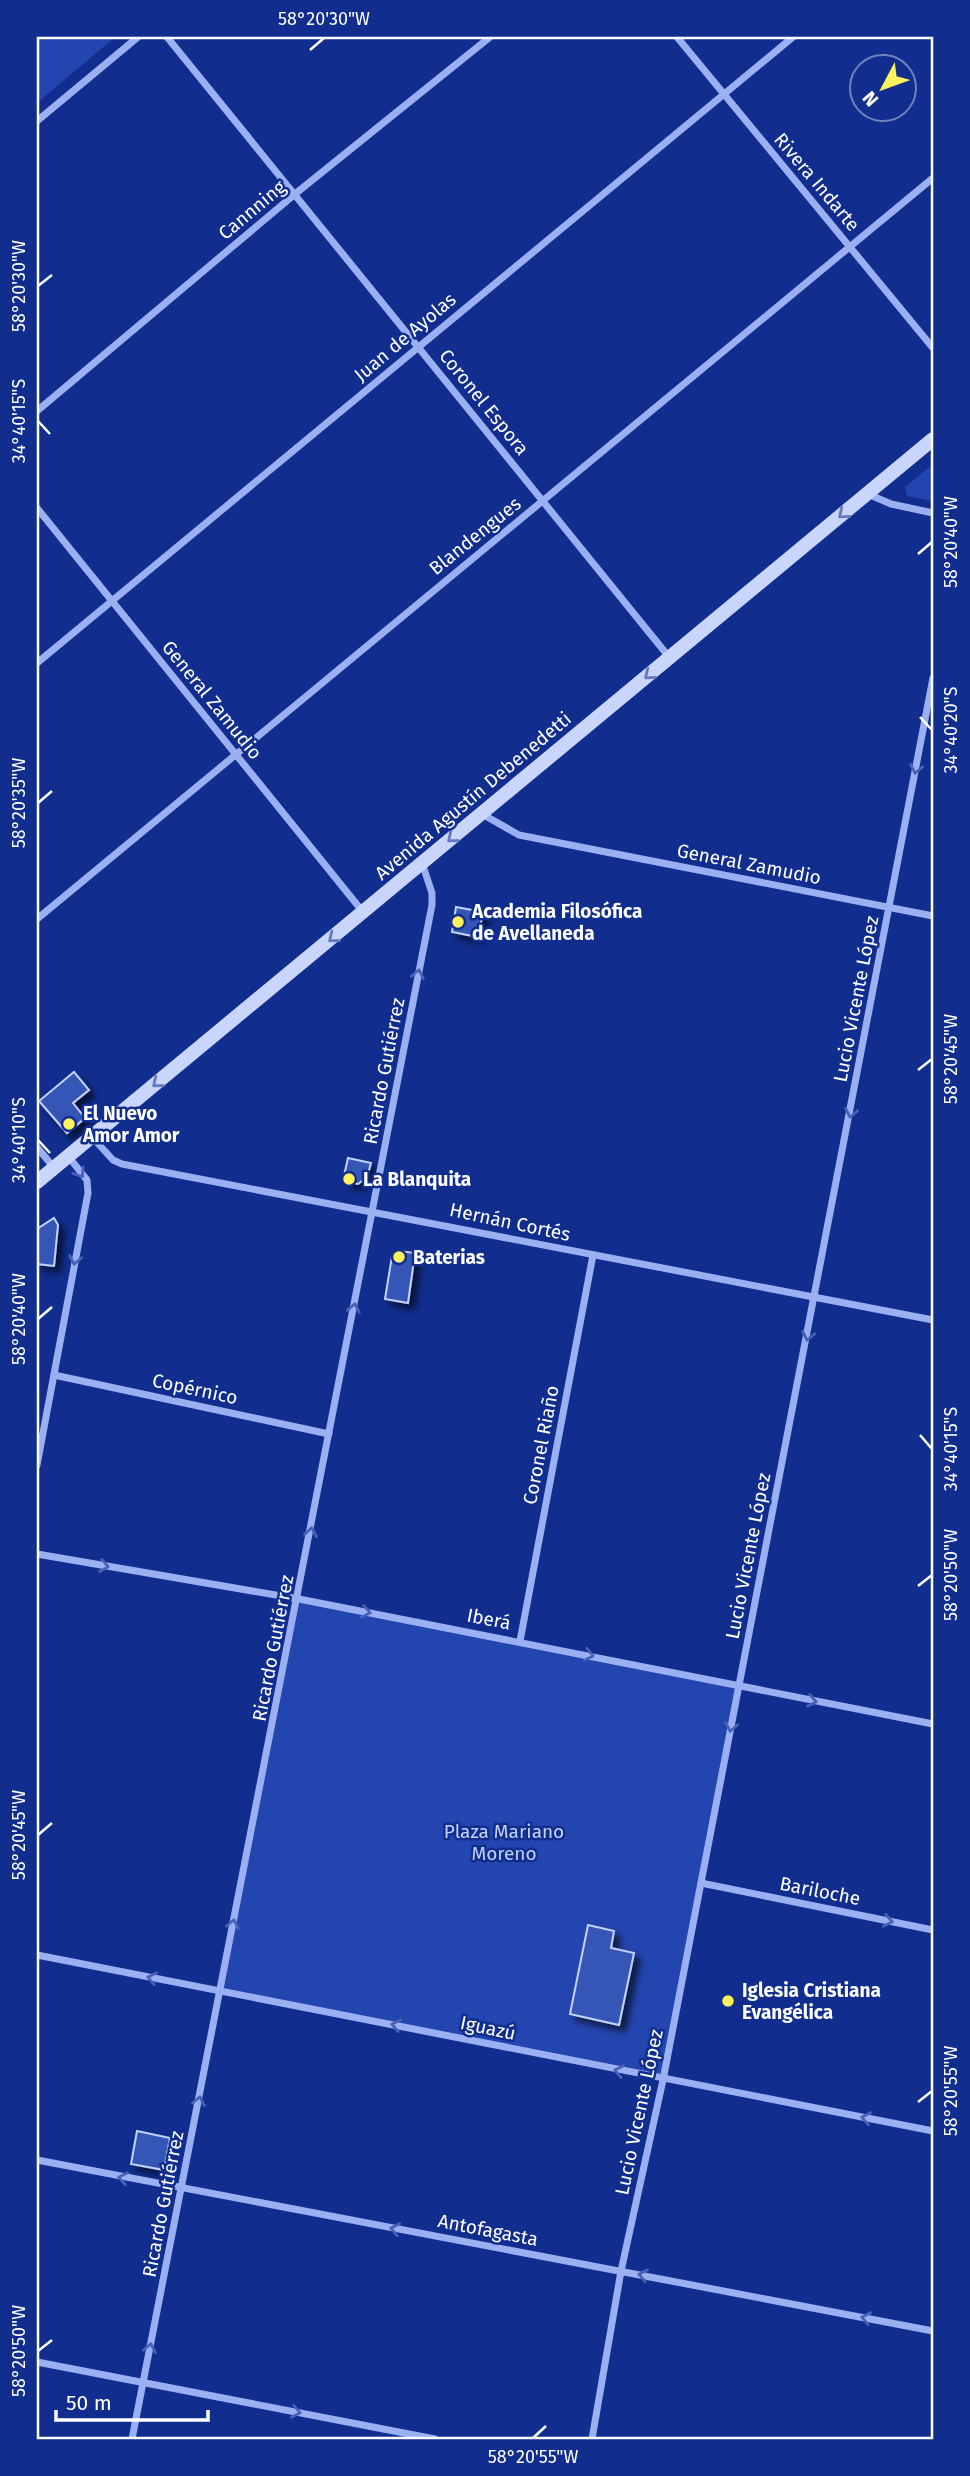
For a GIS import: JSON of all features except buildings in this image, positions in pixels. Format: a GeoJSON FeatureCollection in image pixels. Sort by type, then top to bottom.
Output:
{"type":"FeatureCollection","features":[{"type":"Feature","properties":{"kind":"main road","name":"Avenida Agustín Debenedetti"},"geometry":{"type":"LineString","coordinates":[[37,1182],[933,439]]}},
{"type":"Feature","properties":{"kind":"street"},"geometry":{"type":"LineString","coordinates":[[37,121],[138,37]]}},
{"type":"Feature","properties":{"kind":"street","name":"Coronel Espora"},"geometry":{"type":"LineString","coordinates":[[167,37],[670,658]]}},
{"type":"Feature","properties":{"kind":"street","name":"Cannning"},"geometry":{"type":"LineString","coordinates":[[37,411],[295,194],[490,37]]}},
{"type":"Feature","properties":{"kind":"street","name":"Rivera Indarte"},"geometry":{"type":"LineString","coordinates":[[677,37],[933,348]]}},
{"type":"Feature","properties":{"kind":"street","name":"Juan de Ayolas"},"geometry":{"type":"LineString","coordinates":[[37,663],[793,37]]}},
{"type":"Feature","properties":{"kind":"street","name":"Blandengues"},"geometry":{"type":"LineString","coordinates":[[37,919],[933,178]]}},
{"type":"Feature","properties":{"kind":"street"},"geometry":{"type":"LineString","coordinates":[[868,494],[891,504],[933,513]]}},
{"type":"Feature","properties":{"kind":"street","name":"General Zamudio"},"geometry":{"type":"LineString","coordinates":[[37,508],[363,913]]}},
{"type":"Feature","properties":{"kind":"street","name":"Lucio Vicente López"},"geometry":{"type":"LineString","coordinates":[[592,2439],[621,2271],[663,2080],[933,678]]}},
{"type":"Feature","properties":{"kind":"street","name":"General Zamudio"},"geometry":{"type":"LineString","coordinates":[[482,814],[519,835],[933,916]]}},
{"type":"Feature","properties":{"kind":"street","name":"Ricardo Gutiérrez"},"geometry":{"type":"LineString","coordinates":[[132,2439],[299,1599],[432,905],[432,894],[422,863]]}},
{"type":"Feature","properties":{"kind":"street","name":"Hernán Cortés"},"geometry":{"type":"LineString","coordinates":[[91,1137],[113,1160],[122,1164],[373,1210],[933,1320]]}},
{"type":"Feature","properties":{"kind":"street"},"geometry":{"type":"LineString","coordinates":[[37,1147],[54,1168]]}},
{"type":"Feature","properties":{"kind":"street"},"geometry":{"type":"LineString","coordinates":[[37,1465],[88,1193],[87,1180],[68,1156]]}},
{"type":"Feature","properties":{"kind":"street","name":"Coronel Riaño"},"geometry":{"type":"LineString","coordinates":[[520,1641],[593,1255]]}},
{"type":"Feature","properties":{"kind":"street","name":"Copérnico"},"geometry":{"type":"LineString","coordinates":[[54,1375],[329,1434]]}},
{"type":"Feature","properties":{"kind":"street","name":"Iberá"},"geometry":{"type":"LineString","coordinates":[[37,1554],[299,1599],[933,1724]]}},
{"type":"Feature","properties":{"kind":"street","name":"Bariloche"},"geometry":{"type":"LineString","coordinates":[[701,1883],[933,1930]]}},
{"type":"Feature","properties":{"kind":"street","name":"Iguazú"},"geometry":{"type":"LineString","coordinates":[[37,1955],[933,2131]]}},
{"type":"Feature","properties":{"kind":"street","name":"Antofagasta"},"geometry":{"type":"LineString","coordinates":[[37,2160],[933,2331]]}},
{"type":"Feature","properties":{"kind":"street"},"geometry":{"type":"LineString","coordinates":[[37,2362],[435,2439]]}},
{"type":"Feature","properties":{"kind":"green space"},"geometry":{"type":"Polygon","coordinates":[[[37,37],[115,37],[37,103],[37,37]]]}},
{"type":"Feature","properties":{"kind":"green space"},"geometry":{"type":"Polygon","coordinates":[[[933,464],[933,501],[907,496],[905,487],[933,464]]]}},
{"type":"Feature","properties":{"kind":"green space","name":"Plaza Mariano Moreno"},"geometry":{"type":"Polygon","coordinates":[[[299,1599],[738,1687],[663,2080],[219,1991],[299,1599]]]}},
{"type":"Feature","properties":{"kind":"place","name":"Academia Filosófica de Avellaneda"},"geometry":{"type":"Point","coordinates":[458,922]}},
{"type":"Feature","properties":{"kind":"place","name":"El Nuevo Amor Amor"},"geometry":{"type":"Point","coordinates":[69,1124]}},
{"type":"Feature","properties":{"kind":"place","name":"La Blanquita"},"geometry":{"type":"Point","coordinates":[349,1179]}},
{"type":"Feature","properties":{"kind":"place","name":"Baterias"},"geometry":{"type":"Point","coordinates":[399,1257]}},
{"type":"Feature","properties":{"kind":"place","name":"Iglesia Cristiana Evangélica"},"geometry":{"type":"Point","coordinates":[728,2001]}}]}
